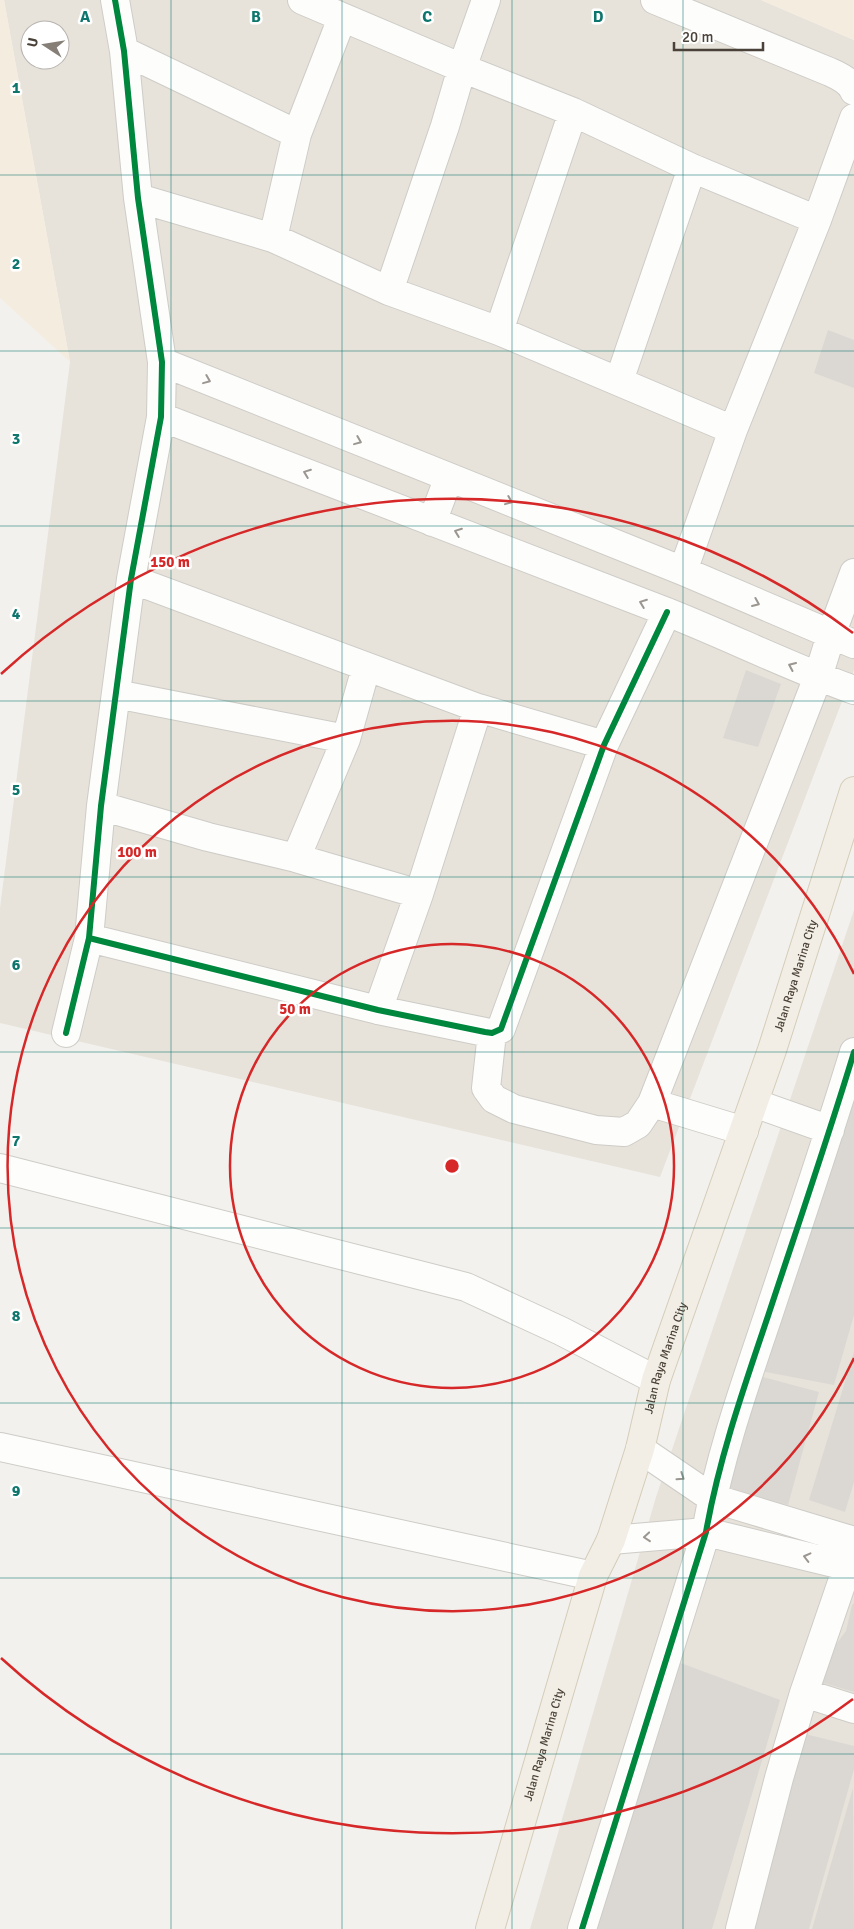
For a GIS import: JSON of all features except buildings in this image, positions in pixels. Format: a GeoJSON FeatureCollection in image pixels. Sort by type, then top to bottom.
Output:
{"type":"FeatureCollection","features":[{"type":"Feature","properties":{"kind":"main road","name":"Jalan Raya Marina City"},"geometry":{"type":"LineString","coordinates":[[490,1929],[594,1576],[611,1540],[640,1449],[656,1380],[754,1103],[854,791]]}},
{"type":"Feature","properties":{"kind":"street"},"geometry":{"type":"LineString","coordinates":[[66,1033],[88,938],[101,806],[131,579],[160,417],[162,362],[138,198],[124,51],[114,0]]}},
{"type":"Feature","properties":{"kind":"street"},"geometry":{"type":"LineString","coordinates":[[302,0],[462,68],[573,112],[692,168],[817,220]]}},
{"type":"Feature","properties":{"kind":"street"},"geometry":{"type":"LineString","coordinates":[[389,291],[486,0]]}},
{"type":"Feature","properties":{"kind":"street"},"geometry":{"type":"LineString","coordinates":[[655,0],[830,72],[844,79],[854,89]]}},
{"type":"Feature","properties":{"kind":"street"},"geometry":{"type":"LineString","coordinates":[[273,238],[297,134],[342,18]]}},
{"type":"Feature","properties":{"kind":"street"},"geometry":{"type":"LineString","coordinates":[[124,51],[297,134]]}},
{"type":"Feature","properties":{"kind":"street"},"geometry":{"type":"LineString","coordinates":[[499,331],[573,112]]}},
{"type":"Feature","properties":{"kind":"street"},"geometry":{"type":"LineString","coordinates":[[683,571],[733,430],[817,220],[854,118]]}},
{"type":"Feature","properties":{"kind":"street"},"geometry":{"type":"LineString","coordinates":[[619,381],[692,168]]}},
{"type":"Feature","properties":{"kind":"street"},"geometry":{"type":"LineString","coordinates":[[138,198],[273,238],[389,291],[499,331],[733,430]]}},
{"type":"Feature","properties":{"kind":"street"},"geometry":{"type":"LineString","coordinates":[[162,362],[683,571],[842,639]]}},
{"type":"Feature","properties":{"kind":"street"},"geometry":{"type":"LineString","coordinates":[[160,417],[667,612],[715,631],[818,677],[854,690]]}},
{"type":"Feature","properties":{"kind":"street"},"geometry":{"type":"LineString","coordinates":[[432,522],[449,477]]}},
{"type":"Feature","properties":{"kind":"street"},"geometry":{"type":"LineString","coordinates":[[492,1033],[486,1088],[494,1099],[514,1109],[596,1130],[624,1132],[638,1124],[652,1103],[818,677],[842,639],[854,573]]}},
{"type":"Feature","properties":{"kind":"street"},"geometry":{"type":"LineString","coordinates":[[131,579],[366,668],[478,708],[604,745]]}},
{"type":"Feature","properties":{"kind":"street"},"geometry":{"type":"LineString","coordinates":[[715,631],[728,591]]}},
{"type":"Feature","properties":{"kind":"street"},"geometry":{"type":"LineString","coordinates":[[88,938],[378,1010],[492,1033],[501,1028],[604,745],[667,612]]}},
{"type":"Feature","properties":{"kind":"street"},"geometry":{"type":"LineString","coordinates":[[296,858],[346,739],[366,668]]}},
{"type":"Feature","properties":{"kind":"street"},"geometry":{"type":"LineString","coordinates":[[116,694],[346,739]]}},
{"type":"Feature","properties":{"kind":"street"},"geometry":{"type":"LineString","coordinates":[[378,1010],[419,894],[478,708]]}},
{"type":"Feature","properties":{"kind":"street"},"geometry":{"type":"LineString","coordinates":[[101,806],[208,837],[296,858],[419,894]]}},
{"type":"Feature","properties":{"kind":"street"},"geometry":{"type":"LineString","coordinates":[[582,1929],[706,1532],[712,1498],[740,1402],[854,1052]]}},
{"type":"Feature","properties":{"kind":"street"},"geometry":{"type":"LineString","coordinates":[[652,1103],[744,1131]]}},
{"type":"Feature","properties":{"kind":"street"},"geometry":{"type":"LineString","coordinates":[[754,1103],[830,1130]]}},
{"type":"Feature","properties":{"kind":"street"},"geometry":{"type":"LineString","coordinates":[[0,1168],[466,1287],[561,1331],[656,1380]]}},
{"type":"Feature","properties":{"kind":"street"},"geometry":{"type":"LineString","coordinates":[[0,1447],[594,1576]]}},
{"type":"Feature","properties":{"kind":"street"},"geometry":{"type":"LineString","coordinates":[[640,1449],[712,1498],[854,1541]]}},
{"type":"Feature","properties":{"kind":"street"},"geometry":{"type":"LineString","coordinates":[[611,1540],[706,1532],[852,1561],[804,1693],[779,1778],[740,1929]]}},
{"type":"Feature","properties":{"kind":"street"},"geometry":{"type":"LineString","coordinates":[[804,1693],[854,1709]]}},
{"type":"Feature","properties":{"kind":"shaded area"},"geometry":{"type":"Polygon","coordinates":[[[0,0],[4,0],[70,362],[0,298],[0,0]]]}},
{"type":"Feature","properties":{"kind":"shaded area"},"geometry":{"type":"Polygon","coordinates":[[[4,0],[761,0],[854,40],[854,670],[660,1177],[0,1023],[0,908],[70,362],[4,0]]]}},
{"type":"Feature","properties":{"kind":"shaded area"},"geometry":{"type":"Polygon","coordinates":[[[761,0],[854,0],[854,40],[761,0]]]}},
{"type":"Feature","properties":{"kind":"shaded area"},"geometry":{"type":"Polygon","coordinates":[[[854,910],[854,1929],[530,1929],[656,1497],[854,910]]]}},
{"type":"Feature","properties":{"kind":"cycle path"},"geometry":{"type":"LineString","coordinates":[[66,1033],[89,938],[101,806],[131,579],[161,417],[162,362],[138,198],[124,51],[115,0]]}},
{"type":"Feature","properties":{"kind":"cycle path"},"geometry":{"type":"LineString","coordinates":[[89,938],[378,1010],[485,1032],[492,1033],[501,1029],[604,745],[667,612]]}},
{"type":"Feature","properties":{"kind":"cycle path"},"geometry":{"type":"LineString","coordinates":[[582,1929],[706,1532],[711,1504],[733,1423],[854,1052]]}}]}
